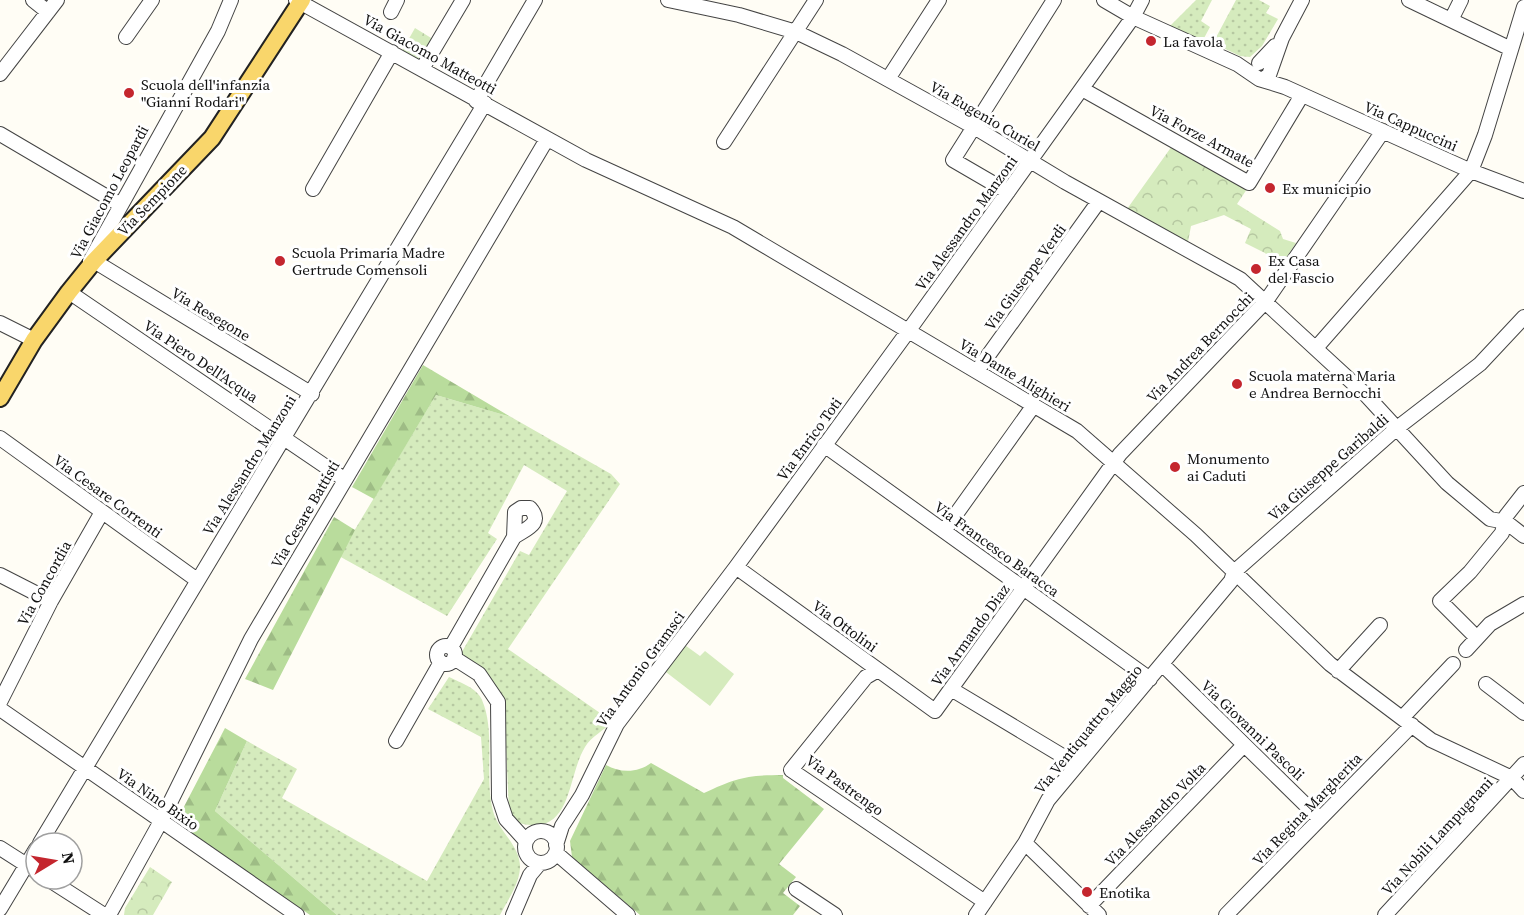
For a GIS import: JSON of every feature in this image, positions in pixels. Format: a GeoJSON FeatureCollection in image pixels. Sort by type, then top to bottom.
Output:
{"type":"FeatureCollection","features":[{"type":"Feature","properties":{"kind":"main road","name":"Via Sempione"},"geometry":{"type":"LineString","coordinates":[[0,398],[34,340],[89,267],[212,138],[299,1]]}},
{"type":"Feature","properties":{"kind":"street"},"geometry":{"type":"LineString","coordinates":[[33,0],[48,12]]}},
{"type":"Feature","properties":{"kind":"street"},"geometry":{"type":"LineString","coordinates":[[0,74],[57,0]]}},
{"type":"Feature","properties":{"kind":"street"},"geometry":{"type":"LineString","coordinates":[[126,37],[152,0]]}},
{"type":"Feature","properties":{"kind":"street","name":"Via Giacomo Leopardi"},"geometry":{"type":"LineString","coordinates":[[89,267],[119,204],[218,30],[231,0]]}},
{"type":"Feature","properties":{"kind":"street"},"geometry":{"type":"LineString","coordinates":[[422,69],[463,0]]}},
{"type":"Feature","properties":{"kind":"street","name":"Via Alessandro Manzoni"},"geometry":{"type":"LineString","coordinates":[[47,831],[197,580],[312,394],[480,102],[535,0]]}},
{"type":"Feature","properties":{"kind":"street","name":"Via Eugenio Curiel"},"geometry":{"type":"LineString","coordinates":[[668,0],[739,15],[796,32],[888,79],[1240,279],[1366,395],[1446,483],[1490,519],[1506,522],[1524,536]]}},
{"type":"Feature","properties":{"kind":"street"},"geometry":{"type":"LineString","coordinates":[[724,142],[816,0]]}},
{"type":"Feature","properties":{"kind":"street"},"geometry":{"type":"LineString","coordinates":[[888,79],[939,0]]}},
{"type":"Feature","properties":{"kind":"street"},"geometry":{"type":"LineString","coordinates":[[1008,192],[953,160],[1054,0]]}},
{"type":"Feature","properties":{"kind":"street","name":"Via Cappuccini"},"geometry":{"type":"LineString","coordinates":[[1104,0],[1133,17],[1237,64],[1262,70],[1285,87],[1302,95],[1471,171],[1524,191]]}},
{"type":"Feature","properties":{"kind":"street","name":"Via Alessandro Manzoni"},"geometry":{"type":"LineString","coordinates":[[909,330],[1133,17],[1142,0]]}},
{"type":"Feature","properties":{"kind":"street"},"geometry":{"type":"LineString","coordinates":[[1262,70],[1302,0]]}},
{"type":"Feature","properties":{"kind":"street"},"geometry":{"type":"LineString","coordinates":[[1409,0],[1511,49]]}},
{"type":"Feature","properties":{"kind":"street"},"geometry":{"type":"LineString","coordinates":[[1451,20],[1461,0]]}},
{"type":"Feature","properties":{"kind":"street","name":"Via Giacomo Matteotti"},"geometry":{"type":"LineString","coordinates":[[299,1],[545,138]]}},
{"type":"Feature","properties":{"kind":"street"},"geometry":{"type":"LineString","coordinates":[[1316,348],[1471,171],[1524,7]]}},
{"type":"Feature","properties":{"kind":"street"},"geometry":{"type":"LineString","coordinates":[[313,189],[392,52]]}},
{"type":"Feature","properties":{"kind":"street","name":"Via Forze Armate"},"geometry":{"type":"LineString","coordinates":[[1082,89],[1249,183],[1302,95]]}},
{"type":"Feature","properties":{"kind":"street","name":"Via Andrea Bernocchi"},"geometry":{"type":"LineString","coordinates":[[1114,461],[1266,301],[1383,131]]}},
{"type":"Feature","properties":{"kind":"street"},"geometry":{"type":"LineString","coordinates":[[0,134],[24,146],[119,204]]}},
{"type":"Feature","properties":{"kind":"street","name":"Via Dante Alighieri"},"geometry":{"type":"LineString","coordinates":[[545,138],[586,160],[733,227],[1077,431],[1114,461],[1338,671],[1440,746],[1512,778]]}},
{"type":"Feature","properties":{"kind":"street","name":"Via Cesare Battisti"},"geometry":{"type":"LineString","coordinates":[[106,915],[161,821],[251,639],[545,138]]}},
{"type":"Feature","properties":{"kind":"street","name":"Via Giuseppe Verdi"},"geometry":{"type":"LineString","coordinates":[[977,371],[1100,201]]}},
{"type":"Feature","properties":{"kind":"street","name":"Via Resegone"},"geometry":{"type":"LineString","coordinates":[[89,267],[312,394]]}},
{"type":"Feature","properties":{"kind":"street","name":"Via Piero Dell'Acqua"},"geometry":{"type":"LineString","coordinates":[[69,292],[344,479]]}},
{"type":"Feature","properties":{"kind":"street","name":"Via Giuseppe Garibaldi"},"geometry":{"type":"LineString","coordinates":[[1234,572],[1397,428],[1480,364],[1524,318]]}},
{"type":"Feature","properties":{"kind":"street"},"geometry":{"type":"LineString","coordinates":[[0,323],[34,340]]}},
{"type":"Feature","properties":{"kind":"street","name":"Via Enrico Toti"},"geometry":{"type":"LineString","coordinates":[[736,567],[909,330]]}},
{"type":"Feature","properties":{"kind":"street"},"geometry":{"type":"LineString","coordinates":[[944,531],[1034,405]]}},
{"type":"Feature","properties":{"kind":"street","name":"Via Cesare Correnti"},"geometry":{"type":"LineString","coordinates":[[0,438],[197,580]]}},
{"type":"Feature","properties":{"kind":"street","name":"Via Francesco Baracca"},"geometry":{"type":"LineString","coordinates":[[824,445],[1150,679]]}},
{"type":"Feature","properties":{"kind":"street","name":"Via Armando Diaz"},"geometry":{"type":"LineString","coordinates":[[935,711],[1114,461]]}},
{"type":"Feature","properties":{"kind":"street"},"geometry":{"type":"LineString","coordinates":[[1478,638],[1440,601],[1470,573],[1502,533],[1506,516],[1524,493]]}},
{"type":"Feature","properties":{"kind":"street","name":"Via Concordia"},"geometry":{"type":"LineString","coordinates":[[0,702],[51,602],[102,512]]}},
{"type":"Feature","properties":{"kind":"street"},"geometry":{"type":"LineString","coordinates":[[396,741],[449,656],[514,537]]}},
{"type":"Feature","properties":{"kind":"street","name":"Via Ottolini"},"geometry":{"type":"LineString","coordinates":[[736,567],[935,711]]}},
{"type":"Feature","properties":{"kind":"street","name":"Via Antonio Gramsci"},"geometry":{"type":"LineString","coordinates":[[513,915],[530,875],[546,855],[582,795],[617,724],[736,567]]}},
{"type":"Feature","properties":{"kind":"street","name":"Via Ventiquattro Maggio"},"geometry":{"type":"LineString","coordinates":[[976,915],[1025,843],[1048,800],[1232,581],[1234,572]]}},
{"type":"Feature","properties":{"kind":"street"},"geometry":{"type":"LineString","coordinates":[[0,574],[51,602]]}},
{"type":"Feature","properties":{"kind":"street"},"geometry":{"type":"LineString","coordinates":[[1466,650],[1505,613],[1524,604]]}},
{"type":"Feature","properties":{"kind":"street"},"geometry":{"type":"LineString","coordinates":[[1338,671],[1380,625]]}},
{"type":"Feature","properties":{"kind":"street"},"geometry":{"type":"LineString","coordinates":[[449,656],[479,674],[498,702],[499,798],[506,819],[515,830],[528,838],[538,831],[546,832],[562,826]]}},
{"type":"Feature","properties":{"kind":"street","name":"Via Giovanni Pascoli"},"geometry":{"type":"LineString","coordinates":[[1162,664],[1320,819]]}},
{"type":"Feature","properties":{"kind":"street","name":"Via Regina Margherita"},"geometry":{"type":"LineString","coordinates":[[1226,915],[1320,819],[1407,722],[1453,664]]}},
{"type":"Feature","properties":{"kind":"street","name":"Via Pastrengo"},"geometry":{"type":"LineString","coordinates":[[878,670],[866,677],[791,770],[985,902]]}},
{"type":"Feature","properties":{"kind":"street"},"geometry":{"type":"LineString","coordinates":[[1486,684],[1524,712]]}},
{"type":"Feature","properties":{"kind":"street"},"geometry":{"type":"LineString","coordinates":[[951,689],[1076,764]]}},
{"type":"Feature","properties":{"kind":"street","name":"Via Nino Bixio"},"geometry":{"type":"LineString","coordinates":[[0,709],[297,915]]}},
{"type":"Feature","properties":{"kind":"street","name":"Via Alessandro Volta"},"geometry":{"type":"LineString","coordinates":[[1094,910],[1244,745]]}},
{"type":"Feature","properties":{"kind":"street","name":"Via Nobili Lampugnani"},"geometry":{"type":"LineString","coordinates":[[1385,915],[1524,764]]}},
{"type":"Feature","properties":{"kind":"street"},"geometry":{"type":"LineString","coordinates":[[1512,778],[1524,791]]}},
{"type":"Feature","properties":{"kind":"street"},"geometry":{"type":"LineString","coordinates":[[546,832],[546,855],[567,863],[628,915]]}},
{"type":"Feature","properties":{"kind":"street","name":"Via Antonio Gramsci"},"geometry":{"type":"LineString","coordinates":[[528,838],[525,850],[546,855]]}},
{"type":"Feature","properties":{"kind":"street"},"geometry":{"type":"LineString","coordinates":[[1025,843],[1094,910]]}},
{"type":"Feature","properties":{"kind":"street"},"geometry":{"type":"LineString","coordinates":[[0,848],[24,863]]}},
{"type":"Feature","properties":{"kind":"street"},"geometry":{"type":"LineString","coordinates":[[0,909],[24,877]]}},
{"type":"Feature","properties":{"kind":"street"},"geometry":{"type":"LineString","coordinates":[[796,889],[835,915]]}},
{"type":"Feature","properties":{"kind":"street"},"geometry":{"type":"LineString","coordinates":[[67,891],[106,915]]}},
{"type":"Feature","properties":{"kind":"green space"},"geometry":{"type":"Polygon","coordinates":[[[1196,0],[1212,0],[1201,21],[1210,27],[1203,40],[1170,26],[1196,0]]]}},
{"type":"Feature","properties":{"kind":"green space"},"geometry":{"type":"Polygon","coordinates":[[[1236,0],[1259,0],[1270,6],[1266,13],[1278,19],[1262,46],[1250,57],[1240,56],[1213,43],[1236,0]]]}},
{"type":"Feature","properties":{"kind":"green space"},"geometry":{"type":"Polygon","coordinates":[[[415,28],[436,41],[423,63],[402,51],[415,28]]]}},
{"type":"Feature","properties":{"kind":"green space"},"geometry":{"type":"Polygon","coordinates":[[[1172,146],[1247,189],[1237,204],[1280,231],[1283,239],[1296,243],[1280,267],[1265,253],[1245,243],[1251,229],[1224,215],[1191,226],[1188,242],[1127,209],[1172,146]]]}},
{"type":"Feature","properties":{"kind":"green space"},"geometry":{"type":"Polygon","coordinates":[[[423,365],[511,417],[436,395],[374,499],[352,487],[423,365]]]}},
{"type":"Feature","properties":{"kind":"green space"},"geometry":{"type":"Polygon","coordinates":[[[436,395],[511,417],[611,474],[620,484],[508,649],[613,722],[585,747],[565,803],[558,814],[548,822],[535,825],[516,822],[509,810],[504,704],[496,688],[486,676],[459,657],[520,551],[529,555],[567,491],[524,465],[488,533],[497,539],[447,616],[339,556],[436,395]]]}},
{"type":"Feature","properties":{"kind":"green space"},"geometry":{"type":"Polygon","coordinates":[[[334,517],[355,530],[273,690],[245,679],[334,517]]]}},
{"type":"Feature","properties":{"kind":"green space"},"geometry":{"type":"Polygon","coordinates":[[[682,643],[700,656],[705,651],[734,674],[710,706],[662,669],[682,643]]]}},
{"type":"Feature","properties":{"kind":"green space"},"geometry":{"type":"Polygon","coordinates":[[[449,677],[473,689],[482,700],[488,726],[489,784],[493,811],[519,860],[517,881],[500,915],[337,915],[215,811],[247,741],[297,769],[282,798],[427,881],[484,779],[481,737],[428,709],[449,677]]]}},
{"type":"Feature","properties":{"kind":"green space"},"geometry":{"type":"Polygon","coordinates":[[[225,728],[247,741],[215,811],[337,915],[310,915],[176,822],[225,728]]]}},
{"type":"Feature","properties":{"kind":"green space"},"geometry":{"type":"Polygon","coordinates":[[[651,763],[704,793],[742,778],[783,775],[783,778],[824,809],[779,864],[796,877],[783,893],[800,906],[793,915],[640,915],[572,857],[570,841],[606,765],[629,771],[640,769],[651,763]]]}},
{"type":"Feature","properties":{"kind":"green space"},"geometry":{"type":"Polygon","coordinates":[[[150,867],[172,882],[153,915],[124,915],[125,908],[150,867]]]}},
{"type":"Feature","properties":{"kind":"place","name":"La favola"},"geometry":{"type":"Point","coordinates":[1151,41]}},
{"type":"Feature","properties":{"kind":"place","name":"Scuola dell'infanzia \"Gianni Rodari\""},"geometry":{"type":"Point","coordinates":[129,93]}},
{"type":"Feature","properties":{"kind":"place","name":"Ex municipio"},"geometry":{"type":"Point","coordinates":[1270,188]}},
{"type":"Feature","properties":{"kind":"place","name":"Scuola Primaria Madre Gertrude Comensoli"},"geometry":{"type":"Point","coordinates":[280,261]}},
{"type":"Feature","properties":{"kind":"place","name":"Ex Casa del Fascio"},"geometry":{"type":"Point","coordinates":[1256,269]}},
{"type":"Feature","properties":{"kind":"place","name":"Scuola materna Maria e Andrea Bernocchi"},"geometry":{"type":"Point","coordinates":[1237,384]}},
{"type":"Feature","properties":{"kind":"place","name":"Monumento ai Caduti"},"geometry":{"type":"Point","coordinates":[1175,467]}},
{"type":"Feature","properties":{"kind":"place","name":"Enotika"},"geometry":{"type":"Point","coordinates":[1087,892]}}]}
